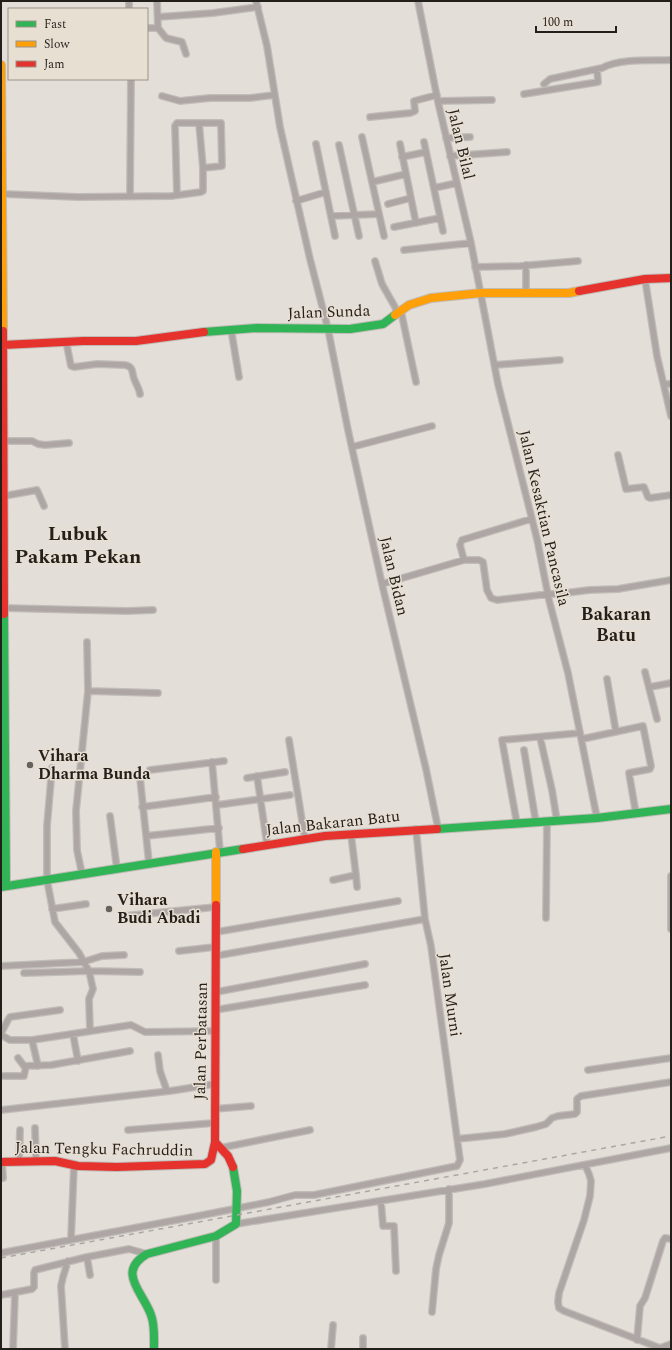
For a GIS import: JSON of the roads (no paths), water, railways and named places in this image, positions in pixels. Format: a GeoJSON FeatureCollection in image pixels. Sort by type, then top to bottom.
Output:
{"type":"FeatureCollection","features":[{"type":"Feature","properties":{"kind":"main road"},"geometry":{"type":"LineString","coordinates":[[1,65],[4,496],[3,887]]}},
{"type":"Feature","properties":{"kind":"main road","name":"Jalan Sunda"},"geometry":{"type":"LineString","coordinates":[[3,345],[66,341],[136,342],[231,329],[350,329],[383,324],[409,305],[423,300],[481,293],[569,293],[645,279],[671,278]]}},
{"type":"Feature","properties":{"kind":"main road","name":"Jalan Bakaran Batu"},"geometry":{"type":"LineString","coordinates":[[3,887],[267,844],[351,833],[536,823],[598,818],[671,809]]}},
{"type":"Feature","properties":{"kind":"main road","name":"Jalan Perbatasan"},"geometry":{"type":"LineString","coordinates":[[218,852],[215,956],[216,1032],[214,1109],[214,1123],[218,1145]]}},
{"type":"Feature","properties":{"kind":"main road"},"geometry":{"type":"LineString","coordinates":[[154,1349],[150,1314],[134,1282],[133,1272],[136,1262],[140,1257],[148,1254],[216,1236],[236,1224],[237,1196],[231,1163],[229,1158],[218,1145]]}},
{"type":"Feature","properties":{"kind":"main road","name":"Jalan Tengku Fachruddin"},"geometry":{"type":"LineString","coordinates":[[2,1162],[54,1162],[74,1165],[117,1167],[205,1164],[211,1160],[218,1145]]}},
{"type":"Feature","properties":{"kind":"street"},"geometry":{"type":"LineString","coordinates":[[157,1],[158,28],[166,38],[182,42],[186,54]]}},
{"type":"Feature","properties":{"kind":"street","name":"Jalan Bilal"},"geometry":{"type":"LineString","coordinates":[[418,1],[437,98],[481,293]]}},
{"type":"Feature","properties":{"kind":"street"},"geometry":{"type":"LineString","coordinates":[[158,17],[213,13],[257,4]]}},
{"type":"Feature","properties":{"kind":"street","name":"Jalan Bidan"},"geometry":{"type":"LineString","coordinates":[[257,4],[272,74],[277,115],[296,201],[328,330],[366,512],[438,828]]}},
{"type":"Feature","properties":{"kind":"street"},"geometry":{"type":"LineString","coordinates":[[148,28],[158,28]]}},
{"type":"Feature","properties":{"kind":"street"},"geometry":{"type":"LineString","coordinates":[[544,84],[550,79],[599,69],[612,64],[623,62],[671,60]]}},
{"type":"Feature","properties":{"kind":"street"},"geometry":{"type":"LineString","coordinates":[[524,94],[598,82],[599,69]]}},
{"type":"Feature","properties":{"kind":"street"},"geometry":{"type":"LineString","coordinates":[[130,196],[131,81]]}},
{"type":"Feature","properties":{"kind":"street"},"geometry":{"type":"LineString","coordinates":[[162,96],[180,101],[210,98],[250,98],[274,95]]}},
{"type":"Feature","properties":{"kind":"street"},"geometry":{"type":"LineString","coordinates":[[370,117],[410,113],[414,111],[414,101],[437,98],[492,100]]}},
{"type":"Feature","properties":{"kind":"street"},"geometry":{"type":"LineString","coordinates":[[178,195],[175,126],[177,123],[219,122],[222,125],[222,166],[203,168]]}},
{"type":"Feature","properties":{"kind":"street"},"geometry":{"type":"LineString","coordinates":[[2,194],[78,197],[178,195],[202,192],[203,168],[199,123]]}},
{"type":"Feature","properties":{"kind":"street"},"geometry":{"type":"LineString","coordinates":[[362,137],[384,236]]}},
{"type":"Feature","properties":{"kind":"street"},"geometry":{"type":"LineString","coordinates":[[446,138],[470,137]]}},
{"type":"Feature","properties":{"kind":"street"},"geometry":{"type":"LineString","coordinates":[[424,142],[443,231]]}},
{"type":"Feature","properties":{"kind":"street"},"geometry":{"type":"LineString","coordinates":[[316,144],[335,236]]}},
{"type":"Feature","properties":{"kind":"street"},"geometry":{"type":"LineString","coordinates":[[400,144],[416,223]]}},
{"type":"Feature","properties":{"kind":"street"},"geometry":{"type":"LineString","coordinates":[[339,145],[359,236]]}},
{"type":"Feature","properties":{"kind":"street"},"geometry":{"type":"LineString","coordinates":[[402,157],[426,152]]}},
{"type":"Feature","properties":{"kind":"street"},"geometry":{"type":"LineString","coordinates":[[450,156],[507,152]]}},
{"type":"Feature","properties":{"kind":"street"},"geometry":{"type":"LineString","coordinates":[[372,182],[406,174]]}},
{"type":"Feature","properties":{"kind":"street"},"geometry":{"type":"LineString","coordinates":[[434,188],[457,183]]}},
{"type":"Feature","properties":{"kind":"street"},"geometry":{"type":"LineString","coordinates":[[296,201],[326,192]]}},
{"type":"Feature","properties":{"kind":"street"},"geometry":{"type":"LineString","coordinates":[[388,204],[411,198]]}},
{"type":"Feature","properties":{"kind":"street"},"geometry":{"type":"LineString","coordinates":[[331,216],[380,214]]}},
{"type":"Feature","properties":{"kind":"street"},"geometry":{"type":"LineString","coordinates":[[394,227],[440,218]]}},
{"type":"Feature","properties":{"kind":"street"},"geometry":{"type":"LineString","coordinates":[[404,250],[471,244]]}},
{"type":"Feature","properties":{"kind":"street"},"geometry":{"type":"LineString","coordinates":[[375,261],[382,284],[394,307],[399,312],[416,382]]}},
{"type":"Feature","properties":{"kind":"street"},"geometry":{"type":"LineString","coordinates":[[475,267],[526,266],[578,261]]}},
{"type":"Feature","properties":{"kind":"street"},"geometry":{"type":"LineString","coordinates":[[526,266],[526,293]]}},
{"type":"Feature","properties":{"kind":"street"},"geometry":{"type":"LineString","coordinates":[[645,279],[657,358],[671,416]]}},
{"type":"Feature","properties":{"kind":"street","name":"Jalan Kesaktian Pancasila"},"geometry":{"type":"LineString","coordinates":[[481,293],[494,365],[568,672],[598,818]]}},
{"type":"Feature","properties":{"kind":"street"},"geometry":{"type":"LineString","coordinates":[[231,329],[239,377]]}},
{"type":"Feature","properties":{"kind":"street"},"geometry":{"type":"LineString","coordinates":[[66,341],[71,366],[74,367],[97,364],[129,366],[132,370],[134,381],[139,387],[140,394]]}},
{"type":"Feature","properties":{"kind":"street"},"geometry":{"type":"LineString","coordinates":[[494,365],[560,360]]}},
{"type":"Feature","properties":{"kind":"street"},"geometry":{"type":"LineString","coordinates":[[664,384],[671,384]]}},
{"type":"Feature","properties":{"kind":"street"},"geometry":{"type":"LineString","coordinates":[[352,446],[432,426]]}},
{"type":"Feature","properties":{"kind":"street"},"geometry":{"type":"LineString","coordinates":[[3,437],[32,441],[45,445],[69,443]]}},
{"type":"Feature","properties":{"kind":"street"},"geometry":{"type":"LineString","coordinates":[[618,455],[626,489],[644,487],[648,497],[650,498],[671,495]]}},
{"type":"Feature","properties":{"kind":"street"},"geometry":{"type":"LineString","coordinates":[[4,496],[37,490],[44,506]]}},
{"type":"Feature","properties":{"kind":"street"},"geometry":{"type":"LineString","coordinates":[[464,560],[460,545],[462,540],[532,519]]}},
{"type":"Feature","properties":{"kind":"street"},"geometry":{"type":"LineString","coordinates":[[382,584],[464,560],[483,562],[489,596],[494,599],[503,600],[596,589],[618,589],[671,580]]}},
{"type":"Feature","properties":{"kind":"street"},"geometry":{"type":"LineString","coordinates":[[4,608],[127,611],[153,610]]}},
{"type":"Feature","properties":{"kind":"street"},"geometry":{"type":"LineString","coordinates":[[82,874],[77,850],[76,811],[88,691],[87,642]]}},
{"type":"Feature","properties":{"kind":"street"},"geometry":{"type":"LineString","coordinates":[[645,672],[657,719]]}},
{"type":"Feature","properties":{"kind":"street"},"geometry":{"type":"LineString","coordinates":[[607,679],[616,732]]}},
{"type":"Feature","properties":{"kind":"street"},"geometry":{"type":"LineString","coordinates":[[650,687],[671,683]]}},
{"type":"Feature","properties":{"kind":"street"},"geometry":{"type":"LineString","coordinates":[[88,691],[158,693]]}},
{"type":"Feature","properties":{"kind":"street"},"geometry":{"type":"LineString","coordinates":[[518,824],[501,741],[505,739],[581,736],[616,732],[643,726],[651,766],[650,769],[629,773],[636,814]]}},
{"type":"Feature","properties":{"kind":"street"},"geometry":{"type":"LineString","coordinates":[[540,737],[552,790],[557,821]]}},
{"type":"Feature","properties":{"kind":"street"},"geometry":{"type":"LineString","coordinates":[[289,740],[305,839]]}},
{"type":"Feature","properties":{"kind":"street"},"geometry":{"type":"LineString","coordinates":[[524,750],[536,823]]}},
{"type":"Feature","properties":{"kind":"street"},"geometry":{"type":"LineString","coordinates":[[150,770],[224,761]]}},
{"type":"Feature","properties":{"kind":"street"},"geometry":{"type":"LineString","coordinates":[[212,762],[219,828],[218,852]]}},
{"type":"Feature","properties":{"kind":"street"},"geometry":{"type":"LineString","coordinates":[[52,768],[47,826],[46,880],[55,922],[79,953],[89,971],[93,989],[89,999],[90,1031]]}},
{"type":"Feature","properties":{"kind":"street"},"geometry":{"type":"LineString","coordinates":[[247,778],[285,772]]}},
{"type":"Feature","properties":{"kind":"street"},"geometry":{"type":"LineString","coordinates":[[257,776],[267,844]]}},
{"type":"Feature","properties":{"kind":"street"},"geometry":{"type":"LineString","coordinates":[[140,778],[142,807],[150,863]]}},
{"type":"Feature","properties":{"kind":"street"},"geometry":{"type":"LineString","coordinates":[[216,805],[290,795]]}},
{"type":"Feature","properties":{"kind":"street"},"geometry":{"type":"LineString","coordinates":[[142,807],[216,797]]}},
{"type":"Feature","properties":{"kind":"street"},"geometry":{"type":"LineString","coordinates":[[110,816],[117,869]]}},
{"type":"Feature","properties":{"kind":"street"},"geometry":{"type":"LineString","coordinates":[[546,918],[547,822]]}},
{"type":"Feature","properties":{"kind":"street"},"geometry":{"type":"LineString","coordinates":[[146,836],[219,828]]}},
{"type":"Feature","properties":{"kind":"street","name":"Jalan Murni"},"geometry":{"type":"LineString","coordinates":[[237,1209],[295,1195],[314,1195],[455,1167],[459,1164],[460,1160],[426,919],[416,829]]}},
{"type":"Feature","properties":{"kind":"street"},"geometry":{"type":"LineString","coordinates":[[351,833],[357,887]]}},
{"type":"Feature","properties":{"kind":"street"},"geometry":{"type":"LineString","coordinates":[[333,880],[356,875]]}},
{"type":"Feature","properties":{"kind":"street"},"geometry":{"type":"LineString","coordinates":[[671,876],[671,929]]}},
{"type":"Feature","properties":{"kind":"street"},"geometry":{"type":"LineString","coordinates":[[216,932],[398,901]]}},
{"type":"Feature","properties":{"kind":"street"},"geometry":{"type":"LineString","coordinates":[[52,909],[86,904]]}},
{"type":"Feature","properties":{"kind":"street"},"geometry":{"type":"LineString","coordinates":[[124,916],[216,907]]}},
{"type":"Feature","properties":{"kind":"street"},"geometry":{"type":"LineString","coordinates":[[215,956],[426,919]]}},
{"type":"Feature","properties":{"kind":"street"},"geometry":{"type":"LineString","coordinates":[[179,950],[216,947]]}},
{"type":"Feature","properties":{"kind":"street"},"geometry":{"type":"LineString","coordinates":[[1,966],[83,962],[102,956],[124,955]]}},
{"type":"Feature","properties":{"kind":"street"},"geometry":{"type":"LineString","coordinates":[[216,992],[365,964]]}},
{"type":"Feature","properties":{"kind":"street"},"geometry":{"type":"LineString","coordinates":[[24,973],[89,971],[140,972]]}},
{"type":"Feature","properties":{"kind":"street"},"geometry":{"type":"LineString","coordinates":[[215,1010],[365,985]]}},
{"type":"Feature","properties":{"kind":"street"},"geometry":{"type":"LineString","coordinates":[[60,1010],[10,1017],[1,1034],[10,1040],[32,1040],[131,1025],[147,1033],[216,1032]]}},
{"type":"Feature","properties":{"kind":"street"},"geometry":{"type":"LineString","coordinates":[[73,1034],[78,1061]]}},
{"type":"Feature","properties":{"kind":"street"},"geometry":{"type":"LineString","coordinates":[[32,1040],[38,1066]]}},
{"type":"Feature","properties":{"kind":"street"},"geometry":{"type":"LineString","coordinates":[[18,1058],[26,1066],[38,1066],[78,1061],[130,1051]]}},
{"type":"Feature","properties":{"kind":"street"},"geometry":{"type":"LineString","coordinates":[[158,1055],[160,1071],[167,1091]]}},
{"type":"Feature","properties":{"kind":"street"},"geometry":{"type":"LineString","coordinates":[[588,1070],[671,1058]]}},
{"type":"Feature","properties":{"kind":"street"},"geometry":{"type":"LineString","coordinates":[[4,1076],[24,1076],[26,1066]]}},
{"type":"Feature","properties":{"kind":"street"},"geometry":{"type":"LineString","coordinates":[[457,1139],[505,1134],[541,1126],[558,1116],[575,1114],[577,1112],[577,1099],[581,1096],[671,1082]]}},
{"type":"Feature","properties":{"kind":"street"},"geometry":{"type":"LineString","coordinates":[[1,1110],[215,1084]]}},
{"type":"Feature","properties":{"kind":"street"},"geometry":{"type":"LineString","coordinates":[[214,1109],[251,1106]]}},
{"type":"Feature","properties":{"kind":"street"},"geometry":{"type":"LineString","coordinates":[[128,1130],[214,1123]]}},
{"type":"Feature","properties":{"kind":"street"},"geometry":{"type":"LineString","coordinates":[[35,1128],[36,1162]]}},
{"type":"Feature","properties":{"kind":"street"},"geometry":{"type":"LineString","coordinates":[[19,1162],[20,1130]]}},
{"type":"Feature","properties":{"kind":"street"},"geometry":{"type":"LineString","coordinates":[[218,1145],[310,1130]]}},
{"type":"Feature","properties":{"kind":"street"},"geometry":{"type":"LineString","coordinates":[[236,1224],[485,1184],[671,1148]]}},
{"type":"Feature","properties":{"kind":"street"},"geometry":{"type":"LineString","coordinates":[[2,1162],[3,1178]]}},
{"type":"Feature","properties":{"kind":"street"},"geometry":{"type":"LineString","coordinates":[[71,1240],[74,1165]]}},
{"type":"Feature","properties":{"kind":"street"},"geometry":{"type":"LineString","coordinates":[[585,1165],[590,1174],[590,1196],[584,1220],[559,1293],[559,1308],[660,1348],[671,1344]]}},
{"type":"Feature","properties":{"kind":"street"},"geometry":{"type":"LineString","coordinates":[[432,1312],[438,1255],[449,1223],[449,1189]]}},
{"type":"Feature","properties":{"kind":"street"},"geometry":{"type":"LineString","coordinates":[[381,1201],[383,1226],[394,1226],[396,1271]]}},
{"type":"Feature","properties":{"kind":"street"},"geometry":{"type":"LineString","coordinates":[[1,1253],[237,1209]]}},
{"type":"Feature","properties":{"kind":"street"},"geometry":{"type":"LineString","coordinates":[[216,1236],[216,1280]]}},
{"type":"Feature","properties":{"kind":"street"},"geometry":{"type":"LineString","coordinates":[[637,1340],[640,1306],[645,1298],[663,1241],[665,1238],[671,1239]]}},
{"type":"Feature","properties":{"kind":"street"},"geometry":{"type":"LineString","coordinates":[[1,1295],[30,1290],[34,1287],[35,1270],[87,1257],[129,1249],[148,1254]]}},
{"type":"Feature","properties":{"kind":"street"},"geometry":{"type":"LineString","coordinates":[[87,1257],[90,1275]]}},
{"type":"Feature","properties":{"kind":"street"},"geometry":{"type":"LineString","coordinates":[[65,1349],[61,1286],[66,1262]]}},
{"type":"Feature","properties":{"kind":"street"},"geometry":{"type":"LineString","coordinates":[[13,1349],[15,1293]]}},
{"type":"Feature","properties":{"kind":"street"},"geometry":{"type":"LineString","coordinates":[[331,1349],[333,1325]]}},
{"type":"Feature","properties":{"kind":"street"},"geometry":{"type":"LineString","coordinates":[[363,1338],[363,1349]]}},
{"type":"Feature","properties":{"kind":"railway"},"geometry":{"type":"LineString","coordinates":[[1,1258],[671,1136]]}},
{"type":"Feature","properties":{"kind":"place","name":"Vihara Dharma Bunda"},"geometry":{"type":"Point","coordinates":[30,765]}},
{"type":"Feature","properties":{"kind":"place","name":"Vihara Budi Abadi"},"geometry":{"type":"Point","coordinates":[109,909]}},
{"type":"Feature","properties":{"kind":"district","name":"Lubuk Pakam Pekan"},"geometry":{"type":"Point","coordinates":[78,546]}},
{"type":"Feature","properties":{"kind":"district","name":"Bakaran Batu"},"geometry":{"type":"Point","coordinates":[616,624]}}]}
